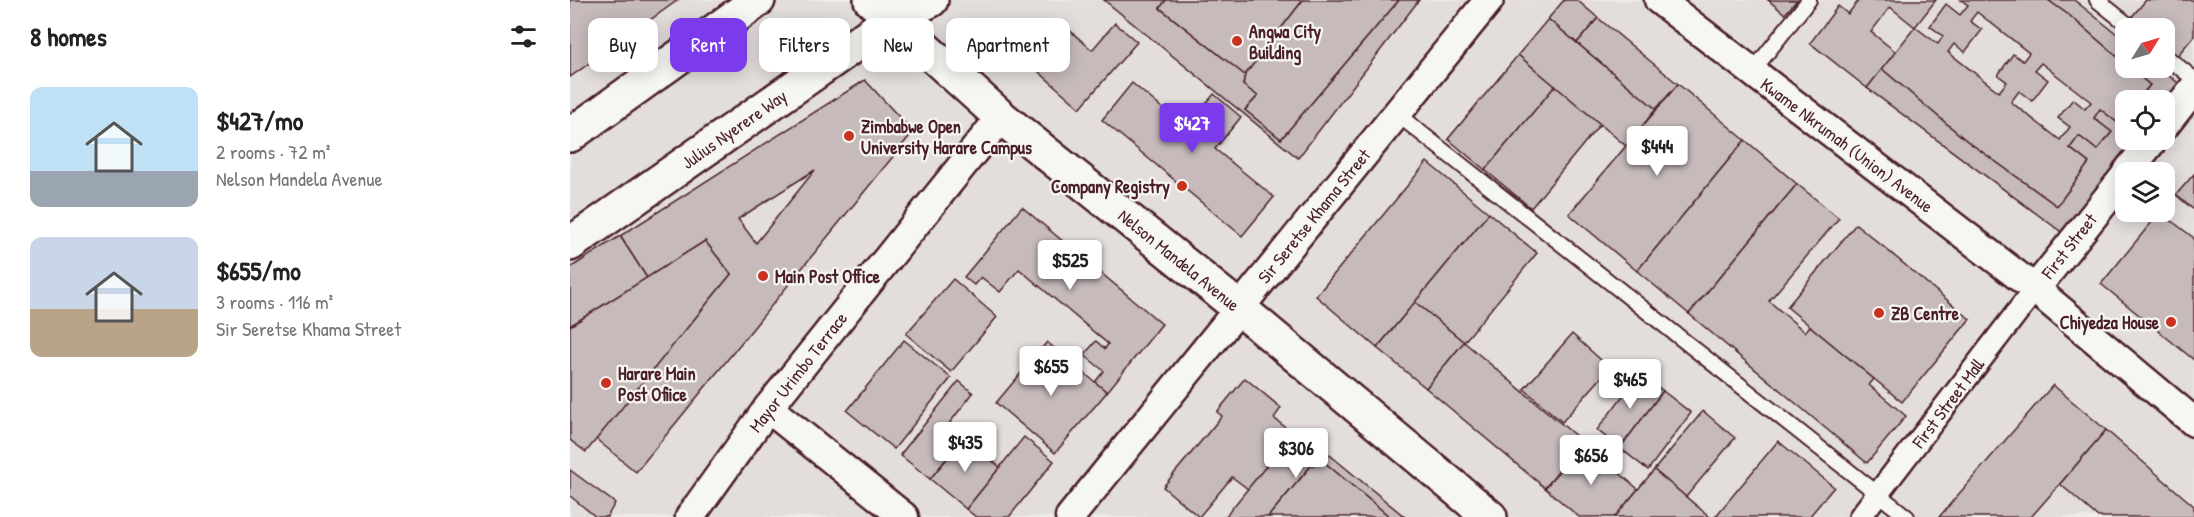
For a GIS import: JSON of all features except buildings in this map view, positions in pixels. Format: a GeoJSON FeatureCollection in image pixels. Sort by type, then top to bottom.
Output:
{"type":"FeatureCollection","features":[{"type":"Feature","properties":{"kind":"street"},"geometry":{"type":"LineString","coordinates":[[570,135],[758,0]]}},
{"type":"Feature","properties":{"kind":"street","name":"Julius Nyerere Way"},"geometry":{"type":"LineString","coordinates":[[570,244],[882,9],[931,0]]}},
{"type":"Feature","properties":{"kind":"street","name":"Sir Seretse Khama Street"},"geometry":{"type":"LineString","coordinates":[[1070,517],[1489,0]]}},
{"type":"Feature","properties":{"kind":"street","name":"Kwame Nkrumah (Union) Avenue"},"geometry":{"type":"LineString","coordinates":[[1659,0],[2035,289],[2194,422]]}},
{"type":"Feature","properties":{"kind":"street","name":"Nelson Mandela Avenue"},"geometry":{"type":"LineString","coordinates":[[882,9],[1001,117],[1239,308],[1490,517]]}},
{"type":"Feature","properties":{"kind":"street"},"geometry":{"type":"LineString","coordinates":[[2175,112],[2194,88]]}},
{"type":"Feature","properties":{"kind":"street","name":"Mayor Urimbo Terrace"},"geometry":{"type":"LineString","coordinates":[[690,517],[768,408],[1001,117]]}},
{"type":"Feature","properties":{"kind":"street","name":"First Street"},"geometry":{"type":"LineString","coordinates":[[2136,162],[2145,150]]}},
{"type":"Feature","properties":{"kind":"street","name":"First Street"},"geometry":{"type":"LineString","coordinates":[[2035,289],[2115,188]]}},
{"type":"Feature","properties":{"kind":"street","name":"First Street Mall"},"geometry":{"type":"LineString","coordinates":[[1860,517],[2035,289]]}},
{"type":"Feature","properties":{"kind":"street"},"geometry":{"type":"LineString","coordinates":[[768,408],[904,517]]}},
{"type":"Feature","properties":{"kind":"lane"},"geometry":{"type":"LineString","coordinates":[[1752,72],[1809,0]]}},
{"type":"Feature","properties":{"kind":"lane"},"geometry":{"type":"LineString","coordinates":[[2097,0],[2120,18]]}},
{"type":"Feature","properties":{"kind":"lane"},"geometry":{"type":"LineString","coordinates":[[2175,64],[2194,79]]}},
{"type":"Feature","properties":{"kind":"lane"},"geometry":{"type":"LineString","coordinates":[[1397,114],[1907,517]]}},
{"type":"Feature","properties":{"kind":"shaded area"},"geometry":{"type":"Polygon","coordinates":[[[570,0],[2194,0],[2194,517],[570,517],[570,0]]]}},
{"type":"Feature","properties":{"kind":"place","name":"Angwa City Building"},"geometry":{"type":"Point","coordinates":[1237,41]}},
{"type":"Feature","properties":{"kind":"place","name":"Zimbabwe Open University Harare Campus"},"geometry":{"type":"Point","coordinates":[849,136]}},
{"type":"Feature","properties":{"kind":"place","name":"Company Registry"},"geometry":{"type":"Point","coordinates":[1182,186]}},
{"type":"Feature","properties":{"kind":"place","name":"Main Post Office"},"geometry":{"type":"Point","coordinates":[763,276]}},
{"type":"Feature","properties":{"kind":"place","name":"ZB Centre"},"geometry":{"type":"Point","coordinates":[1879,313]}},
{"type":"Feature","properties":{"kind":"place","name":"Chiyedza House"},"geometry":{"type":"Point","coordinates":[2171,322]}},
{"type":"Feature","properties":{"kind":"place","name":"Harare Main Post Ofiice"},"geometry":{"type":"Point","coordinates":[606,383]}}]}
